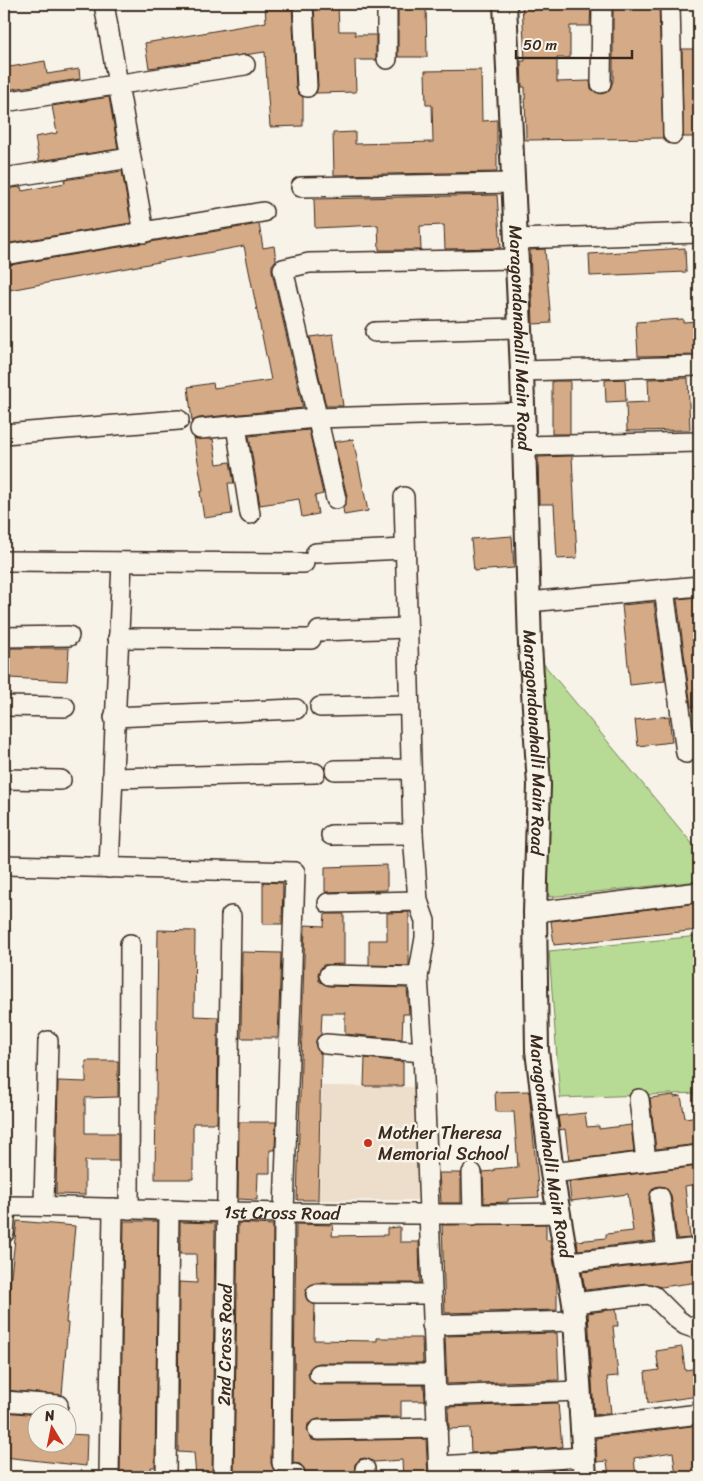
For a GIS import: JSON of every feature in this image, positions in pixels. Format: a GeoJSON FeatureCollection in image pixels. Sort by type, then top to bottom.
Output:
{"type":"FeatureCollection","features":[{"type":"Feature","properties":{"kind":"street"},"geometry":{"type":"LineString","coordinates":[[104,4],[144,233]]}},
{"type":"Feature","properties":{"kind":"street"},"geometry":{"type":"LineString","coordinates":[[303,4],[307,87]]}},
{"type":"Feature","properties":{"kind":"street"},"geometry":{"type":"LineString","coordinates":[[387,4],[387,59]]}},
{"type":"Feature","properties":{"kind":"street","name":"Maragondanahalli Main Road"},"geometry":{"type":"LineString","coordinates":[[505,4],[524,412],[529,602],[540,785],[535,912],[537,1052],[552,1173],[569,1262],[585,1467]]}},
{"type":"Feature","properties":{"kind":"street"},"geometry":{"type":"LineString","coordinates":[[601,82],[602,4]]}},
{"type":"Feature","properties":{"kind":"street"},"geometry":{"type":"LineString","coordinates":[[670,4],[673,134]]}},
{"type":"Feature","properties":{"kind":"street"},"geometry":{"type":"LineString","coordinates":[[4,102],[245,65]]}},
{"type":"Feature","properties":{"kind":"street"},"geometry":{"type":"LineString","coordinates":[[4,178],[130,158]]}},
{"type":"Feature","properties":{"kind":"street"},"geometry":{"type":"LineString","coordinates":[[301,187],[513,182]]}},
{"type":"Feature","properties":{"kind":"street"},"geometry":{"type":"LineString","coordinates":[[4,255],[263,212]]}},
{"type":"Feature","properties":{"kind":"street"},"geometry":{"type":"LineString","coordinates":[[336,499],[283,269],[309,263],[517,249],[699,232]]}},
{"type":"Feature","properties":{"kind":"street"},"geometry":{"type":"LineString","coordinates":[[375,332],[520,328]]}},
{"type":"Feature","properties":{"kind":"street"},"geometry":{"type":"LineString","coordinates":[[522,371],[699,366]]}},
{"type":"Feature","properties":{"kind":"street"},"geometry":{"type":"LineString","coordinates":[[200,429],[316,418],[524,412]]}},
{"type":"Feature","properties":{"kind":"street"},"geometry":{"type":"LineString","coordinates":[[4,434],[179,420]]}},
{"type":"Feature","properties":{"kind":"street"},"geometry":{"type":"LineString","coordinates":[[236,426],[250,514]]}},
{"type":"Feature","properties":{"kind":"street"},"geometry":{"type":"LineString","coordinates":[[524,446],[699,442]]}},
{"type":"Feature","properties":{"kind":"street"},"geometry":{"type":"LineString","coordinates":[[404,497],[413,834],[418,901],[424,921],[425,938],[418,977],[423,1052],[439,1471],[585,1467]]}},
{"type":"Feature","properties":{"kind":"street"},"geometry":{"type":"LineString","coordinates":[[4,561],[122,562],[310,558],[406,549]]}},
{"type":"Feature","properties":{"kind":"street"},"geometry":{"type":"LineString","coordinates":[[109,868],[122,562]]}},
{"type":"Feature","properties":{"kind":"street"},"geometry":{"type":"LineString","coordinates":[[529,602],[699,586]]}},
{"type":"Feature","properties":{"kind":"street"},"geometry":{"type":"LineString","coordinates":[[664,589],[686,752]]}},
{"type":"Feature","properties":{"kind":"street"},"geometry":{"type":"LineString","coordinates":[[118,638],[315,635],[408,628]]}},
{"type":"Feature","properties":{"kind":"street"},"geometry":{"type":"LineString","coordinates":[[4,637],[69,636]]}},
{"type":"Feature","properties":{"kind":"street"},"geometry":{"type":"LineString","coordinates":[[320,707],[410,705]]}},
{"type":"Feature","properties":{"kind":"street"},"geometry":{"type":"LineString","coordinates":[[4,706],[65,707]]}},
{"type":"Feature","properties":{"kind":"street"},"geometry":{"type":"LineString","coordinates":[[114,716],[296,709]]}},
{"type":"Feature","properties":{"kind":"street"},"geometry":{"type":"LineString","coordinates":[[335,770],[411,770]]}},
{"type":"Feature","properties":{"kind":"street"},"geometry":{"type":"LineString","coordinates":[[112,778],[315,773]]}},
{"type":"Feature","properties":{"kind":"street"},"geometry":{"type":"LineString","coordinates":[[4,779],[61,780]]}},
{"type":"Feature","properties":{"kind":"street"},"geometry":{"type":"LineString","coordinates":[[331,835],[413,834]]}},
{"type":"Feature","properties":{"kind":"street"},"geometry":{"type":"LineString","coordinates":[[4,865],[295,872],[284,1213],[290,1471]]}},
{"type":"Feature","properties":{"kind":"street"},"geometry":{"type":"LineString","coordinates":[[535,912],[699,892]]}},
{"type":"Feature","properties":{"kind":"street"},"geometry":{"type":"LineString","coordinates":[[328,903],[418,901]]}},
{"type":"Feature","properties":{"kind":"street","name":"2nd Cross Road"},"geometry":{"type":"LineString","coordinates":[[223,1477],[231,916]]}},
{"type":"Feature","properties":{"kind":"street"},"geometry":{"type":"LineString","coordinates":[[109,1477],[130,944]]}},
{"type":"Feature","properties":{"kind":"street"},"geometry":{"type":"LineString","coordinates":[[329,975],[418,977]]}},
{"type":"Feature","properties":{"kind":"street"},"geometry":{"type":"LineString","coordinates":[[44,1204],[48,1041]]}},
{"type":"Feature","properties":{"kind":"street"},"geometry":{"type":"LineString","coordinates":[[326,1044],[423,1052]]}},
{"type":"Feature","properties":{"kind":"street"},"geometry":{"type":"LineString","coordinates":[[639,1099],[646,1161]]}},
{"type":"Feature","properties":{"kind":"street"},"geometry":{"type":"LineString","coordinates":[[552,1173],[699,1155]]}},
{"type":"Feature","properties":{"kind":"street"},"geometry":{"type":"LineString","coordinates":[[472,1174],[473,1215]]}},
{"type":"Feature","properties":{"kind":"street"},"geometry":{"type":"LineString","coordinates":[[660,1197],[667,1251]]}},
{"type":"Feature","properties":{"kind":"street","name":"1st Cross Road"},"geometry":{"type":"LineString","coordinates":[[5,1206],[44,1204],[121,1209],[284,1213],[429,1213],[473,1215],[560,1213]]}},
{"type":"Feature","properties":{"kind":"street"},"geometry":{"type":"LineString","coordinates":[[4,1233],[5,1206]]}},
{"type":"Feature","properties":{"kind":"street"},"geometry":{"type":"LineString","coordinates":[[166,1477],[169,1210]]}},
{"type":"Feature","properties":{"kind":"street"},"geometry":{"type":"LineString","coordinates":[[569,1262],[699,1248]]}},
{"type":"Feature","properties":{"kind":"street"},"geometry":{"type":"LineString","coordinates":[[316,1294],[431,1294]]}},
{"type":"Feature","properties":{"kind":"street"},"geometry":{"type":"LineString","coordinates":[[432,1325],[574,1312],[648,1294],[654,1296],[685,1325],[699,1330]]}},
{"type":"Feature","properties":{"kind":"street"},"geometry":{"type":"LineString","coordinates":[[320,1374],[434,1374]]}},
{"type":"Feature","properties":{"kind":"street"},"geometry":{"type":"LineString","coordinates":[[436,1396],[580,1391]]}},
{"type":"Feature","properties":{"kind":"street"},"geometry":{"type":"LineString","coordinates":[[4,1401],[44,1404]]}},
{"type":"Feature","properties":{"kind":"street"},"geometry":{"type":"LineString","coordinates":[[583,1428],[699,1414]]}},
{"type":"Feature","properties":{"kind":"street"},"geometry":{"type":"LineString","coordinates":[[318,1430],[438,1428]]}},
{"type":"Feature","properties":{"kind":"shaded area","name":"Mother Theresa Memorial School"},"geometry":{"type":"Polygon","coordinates":[[[322,1086],[415,1087],[417,1200],[319,1200],[322,1086]]]}},
{"type":"Feature","properties":{"kind":"green space"},"geometry":{"type":"Polygon","coordinates":[[[542,662],[699,852],[699,881],[549,897],[542,662]]]}},
{"type":"Feature","properties":{"kind":"green space"},"geometry":{"type":"Polygon","coordinates":[[[699,936],[699,1093],[560,1098],[549,951],[699,936]]]}},
{"type":"Feature","properties":{"kind":"building"},"geometry":{"type":"Polygon","coordinates":[[[265,4],[292,4],[296,88],[303,97],[303,126],[270,127],[265,52],[149,68],[145,43],[266,22],[265,4]]]}},
{"type":"Feature","properties":{"kind":"building"},"geometry":{"type":"Polygon","coordinates":[[[314,4],[338,4],[339,31],[355,31],[355,35],[376,35],[376,60],[355,60],[356,92],[316,93],[318,86],[314,4]]]}},
{"type":"Feature","properties":{"kind":"building"},"geometry":{"type":"Polygon","coordinates":[[[398,4],[426,4],[427,57],[398,57],[398,4]]]}},
{"type":"Feature","properties":{"kind":"building"},"geometry":{"type":"Polygon","coordinates":[[[522,4],[591,4],[590,26],[570,26],[570,58],[557,58],[557,82],[590,81],[591,89],[601,94],[610,89],[613,81],[613,4],[659,4],[663,138],[526,140],[525,87],[522,87],[521,61],[525,61],[522,4]]]}},
{"type":"Feature","properties":{"kind":"building"},"geometry":{"type":"Polygon","coordinates":[[[682,49],[699,49],[699,137],[683,137],[682,49]]]}},
{"type":"Feature","properties":{"kind":"building"},"geometry":{"type":"Polygon","coordinates":[[[45,61],[47,74],[79,69],[80,79],[5,90],[4,68],[45,61]]]}},
{"type":"Feature","properties":{"kind":"building"},"geometry":{"type":"Polygon","coordinates":[[[481,70],[482,121],[497,120],[497,172],[334,175],[333,133],[355,132],[355,144],[433,142],[432,105],[426,105],[425,71],[481,70]]]}},
{"type":"Feature","properties":{"kind":"building"},"geometry":{"type":"Polygon","coordinates":[[[109,97],[118,149],[39,161],[35,137],[57,133],[52,106],[109,97]]]}},
{"type":"Feature","properties":{"kind":"building"},"geometry":{"type":"Polygon","coordinates":[[[122,171],[131,223],[4,244],[4,218],[6,217],[4,189],[21,187],[22,191],[65,183],[64,180],[122,171]]]}},
{"type":"Feature","properties":{"kind":"building"},"geometry":{"type":"Polygon","coordinates":[[[497,195],[501,248],[445,249],[444,225],[420,226],[421,250],[379,250],[378,225],[315,228],[314,199],[497,195]]]}},
{"type":"Feature","properties":{"kind":"building"},"geometry":{"type":"Polygon","coordinates":[[[259,224],[263,248],[274,246],[276,260],[272,265],[272,272],[303,408],[199,418],[192,421],[188,387],[213,383],[214,388],[271,380],[244,246],[4,291],[4,266],[259,224]]]}},
{"type":"Feature","properties":{"kind":"building"},"geometry":{"type":"Polygon","coordinates":[[[685,248],[686,272],[590,276],[589,254],[685,248]]]}},
{"type":"Feature","properties":{"kind":"building"},"geometry":{"type":"Polygon","coordinates":[[[545,249],[551,323],[533,324],[530,250],[545,249]]]}},
{"type":"Feature","properties":{"kind":"building"},"geometry":{"type":"Polygon","coordinates":[[[683,319],[683,322],[699,321],[699,355],[638,356],[636,322],[683,319]]]}},
{"type":"Feature","properties":{"kind":"building"},"geometry":{"type":"Polygon","coordinates":[[[333,334],[343,406],[326,406],[310,337],[333,334]]]}},
{"type":"Feature","properties":{"kind":"building"},"geometry":{"type":"Polygon","coordinates":[[[688,378],[690,430],[627,431],[626,403],[649,402],[648,379],[688,378]]]}},
{"type":"Feature","properties":{"kind":"building"},"geometry":{"type":"Polygon","coordinates":[[[625,379],[626,401],[606,402],[605,380],[625,379]]]}},
{"type":"Feature","properties":{"kind":"building"},"geometry":{"type":"Polygon","coordinates":[[[552,381],[570,381],[570,434],[552,434],[552,381]]]}},
{"type":"Feature","properties":{"kind":"building"},"geometry":{"type":"Polygon","coordinates":[[[309,430],[323,494],[315,496],[318,514],[302,517],[299,499],[260,505],[249,436],[309,430]]]}},
{"type":"Feature","properties":{"kind":"building"},"geometry":{"type":"Polygon","coordinates":[[[194,438],[213,439],[217,464],[230,462],[234,483],[228,483],[232,514],[204,518],[200,492],[203,491],[194,438]]]}},
{"type":"Feature","properties":{"kind":"building"},"geometry":{"type":"Polygon","coordinates":[[[353,439],[368,511],[344,515],[343,508],[347,496],[334,442],[353,439]]]}},
{"type":"Feature","properties":{"kind":"building"},"geometry":{"type":"Polygon","coordinates":[[[572,456],[577,558],[557,559],[554,504],[539,504],[538,457],[572,456]]]}},
{"type":"Feature","properties":{"kind":"building"},"geometry":{"type":"Polygon","coordinates":[[[512,536],[514,568],[474,571],[471,539],[512,536]]]}},
{"type":"Feature","properties":{"kind":"building"},"geometry":{"type":"Polygon","coordinates":[[[699,597],[699,706],[691,707],[677,599],[699,597]]]}},
{"type":"Feature","properties":{"kind":"building"},"geometry":{"type":"Polygon","coordinates":[[[654,602],[665,681],[630,685],[622,605],[654,602]]]}},
{"type":"Feature","properties":{"kind":"building"},"geometry":{"type":"Polygon","coordinates":[[[10,648],[69,648],[67,681],[9,678],[10,648]]]}},
{"type":"Feature","properties":{"kind":"building"},"geometry":{"type":"Polygon","coordinates":[[[669,716],[672,742],[638,746],[635,720],[669,716]]]}},
{"type":"Feature","properties":{"kind":"building"},"geometry":{"type":"Polygon","coordinates":[[[387,865],[387,890],[325,892],[325,867],[387,865]]]}},
{"type":"Feature","properties":{"kind":"building"},"geometry":{"type":"Polygon","coordinates":[[[263,882],[283,883],[282,924],[263,924],[263,882]]]}},
{"type":"Feature","properties":{"kind":"building"},"geometry":{"type":"Polygon","coordinates":[[[699,903],[699,930],[554,945],[551,921],[699,903]]]}},
{"type":"Feature","properties":{"kind":"building"},"geometry":{"type":"Polygon","coordinates":[[[409,912],[409,966],[369,965],[369,940],[387,940],[387,913],[409,912]]]}},
{"type":"Feature","properties":{"kind":"building"},"geometry":{"type":"Polygon","coordinates":[[[325,914],[344,914],[344,964],[323,965],[318,974],[319,981],[329,986],[407,988],[409,1014],[403,1014],[402,1039],[345,1034],[345,1013],[322,1013],[321,1034],[315,1044],[321,1055],[318,1200],[297,1200],[305,925],[324,926],[325,914]]]}},
{"type":"Feature","properties":{"kind":"building"},"geometry":{"type":"Polygon","coordinates":[[[158,930],[195,931],[194,1016],[218,1017],[217,1123],[193,1123],[193,1179],[155,1179],[158,930]]]}},
{"type":"Feature","properties":{"kind":"building"},"geometry":{"type":"Polygon","coordinates":[[[242,952],[281,953],[278,1038],[241,1038],[242,952]]]}},
{"type":"Feature","properties":{"kind":"building"},"geometry":{"type":"Polygon","coordinates":[[[365,1058],[403,1062],[403,1086],[364,1086],[365,1058]]]}},
{"type":"Feature","properties":{"kind":"building"},"geometry":{"type":"Polygon","coordinates":[[[86,1061],[118,1061],[118,1097],[85,1098],[85,1133],[118,1133],[118,1161],[85,1161],[85,1195],[56,1194],[58,1081],[86,1082],[86,1061]]]}},
{"type":"Feature","properties":{"kind":"building"},"geometry":{"type":"Polygon","coordinates":[[[529,1091],[539,1197],[508,1199],[508,1202],[484,1203],[483,1172],[518,1167],[514,1112],[496,1112],[495,1092],[529,1091]]]}},
{"type":"Feature","properties":{"kind":"building"},"geometry":{"type":"Polygon","coordinates":[[[674,1095],[674,1097],[681,1096],[685,1118],[699,1116],[699,1144],[656,1149],[650,1098],[674,1095]]]}},
{"type":"Feature","properties":{"kind":"building"},"geometry":{"type":"Polygon","coordinates":[[[585,1113],[587,1127],[599,1126],[599,1129],[631,1125],[634,1152],[569,1160],[565,1129],[560,1130],[558,1116],[585,1113]]]}},
{"type":"Feature","properties":{"kind":"building"},"geometry":{"type":"Polygon","coordinates":[[[239,1122],[276,1122],[275,1150],[270,1150],[270,1173],[258,1173],[257,1200],[238,1199],[239,1122]]]}},
{"type":"Feature","properties":{"kind":"building"},"geometry":{"type":"Polygon","coordinates":[[[699,1166],[699,1184],[685,1186],[690,1238],[677,1239],[671,1195],[665,1187],[659,1186],[653,1188],[649,1198],[654,1241],[578,1250],[577,1241],[606,1238],[606,1234],[633,1231],[628,1194],[571,1201],[569,1182],[699,1166]]]}},
{"type":"Feature","properties":{"kind":"building"},"geometry":{"type":"Polygon","coordinates":[[[439,1173],[461,1173],[461,1203],[441,1203],[439,1173]]]}},
{"type":"Feature","properties":{"kind":"building"},"geometry":{"type":"Polygon","coordinates":[[[17,1221],[75,1226],[66,1323],[68,1323],[62,1395],[4,1390],[6,1320],[17,1221]]]}},
{"type":"Feature","properties":{"kind":"building"},"geometry":{"type":"Polygon","coordinates":[[[124,1221],[158,1221],[155,1467],[151,1467],[152,1477],[120,1477],[124,1221]]]}},
{"type":"Feature","properties":{"kind":"building"},"geometry":{"type":"Polygon","coordinates":[[[180,1222],[215,1223],[212,1477],[196,1477],[194,1453],[178,1452],[179,1282],[197,1283],[196,1254],[180,1254],[180,1222]]]}},
{"type":"Feature","properties":{"kind":"building"},"geometry":{"type":"Polygon","coordinates":[[[238,1223],[273,1225],[271,1463],[273,1469],[277,1473],[284,1474],[284,1477],[234,1477],[238,1223]]]}},
{"type":"Feature","properties":{"kind":"building"},"geometry":{"type":"Polygon","coordinates":[[[296,1224],[333,1225],[332,1236],[387,1235],[387,1228],[400,1227],[400,1242],[419,1242],[420,1283],[316,1283],[307,1288],[305,1294],[307,1300],[315,1305],[314,1340],[377,1341],[377,1338],[422,1338],[423,1363],[319,1363],[310,1368],[308,1374],[313,1383],[319,1385],[424,1385],[425,1401],[401,1401],[401,1417],[318,1419],[308,1424],[307,1431],[312,1440],[318,1441],[426,1439],[428,1477],[403,1477],[402,1460],[374,1462],[365,1458],[360,1459],[355,1464],[354,1477],[306,1477],[304,1468],[300,1464],[293,1463],[296,1224]]]}},
{"type":"Feature","properties":{"kind":"building"},"geometry":{"type":"Polygon","coordinates":[[[546,1224],[546,1240],[550,1240],[557,1282],[557,1310],[445,1313],[442,1225],[546,1224]]]}},
{"type":"Feature","properties":{"kind":"building"},"geometry":{"type":"Polygon","coordinates":[[[699,1259],[699,1282],[661,1287],[647,1283],[585,1290],[582,1272],[699,1259]]]}},
{"type":"Feature","properties":{"kind":"building"},"geometry":{"type":"Polygon","coordinates":[[[616,1309],[618,1326],[613,1326],[618,1376],[607,1377],[611,1413],[594,1415],[588,1313],[616,1309]]]}},
{"type":"Feature","properties":{"kind":"building"},"geometry":{"type":"Polygon","coordinates":[[[557,1333],[559,1380],[447,1384],[445,1336],[557,1333]]]}},
{"type":"Feature","properties":{"kind":"building"},"geometry":{"type":"Polygon","coordinates":[[[682,1347],[685,1370],[699,1368],[699,1396],[648,1403],[645,1372],[659,1370],[656,1351],[682,1347]]]}},
{"type":"Feature","properties":{"kind":"building"},"geometry":{"type":"Polygon","coordinates":[[[558,1403],[562,1447],[471,1453],[470,1428],[449,1429],[448,1407],[558,1403]]]}},
{"type":"Feature","properties":{"kind":"building"},"geometry":{"type":"Polygon","coordinates":[[[4,1412],[28,1414],[28,1454],[78,1454],[78,1435],[87,1435],[86,1466],[4,1457],[4,1412]]]}},
{"type":"Feature","properties":{"kind":"building"},"geometry":{"type":"Polygon","coordinates":[[[699,1425],[699,1450],[695,1450],[699,1477],[676,1477],[673,1452],[634,1458],[636,1477],[609,1477],[607,1461],[597,1462],[596,1438],[699,1425]]]}},
{"type":"Feature","properties":{"kind":"building"},"geometry":{"type":"Polygon","coordinates":[[[562,1470],[563,1477],[472,1477],[472,1475],[562,1470]]]}},
{"type":"Feature","properties":{"kind":"place","name":"Mother Theresa Memorial School"},"geometry":{"type":"Point","coordinates":[368,1143]}}]}
